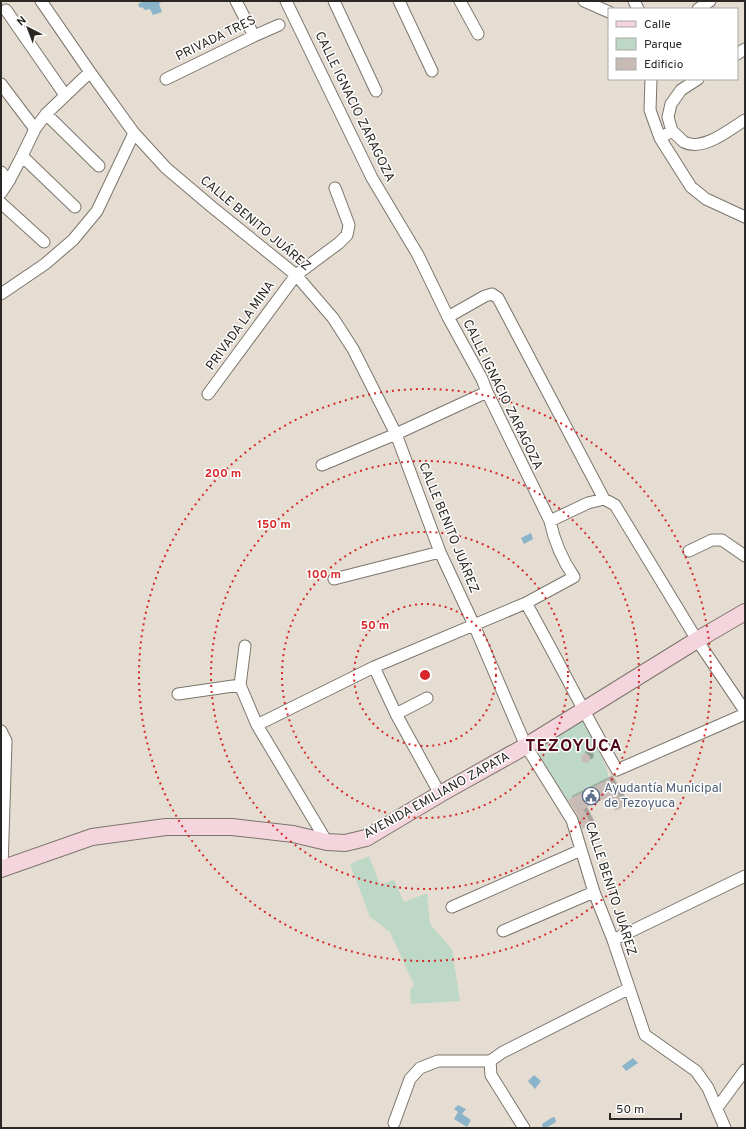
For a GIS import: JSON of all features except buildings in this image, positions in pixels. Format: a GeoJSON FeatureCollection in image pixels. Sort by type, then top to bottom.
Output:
{"type":"FeatureCollection","features":[{"type":"Feature","properties":{"kind":"street","name":"CALLE BENITO JUÁREZ"},"geometry":{"type":"LineString","coordinates":[[41,1],[134,132],[166,168],[296,275],[333,318],[349,342],[396,434],[440,552],[474,625],[526,746],[572,820],[594,892],[613,940],[644,1035],[696,1071],[708,1088],[725,1128]]}},
{"type":"Feature","properties":{"kind":"street"},"geometry":{"type":"LineString","coordinates":[[236,1],[254,36]]}},
{"type":"Feature","properties":{"kind":"street","name":"CALLE IGNACIO ZARAGOZA"},"geometry":{"type":"LineString","coordinates":[[286,1],[372,178],[418,255],[448,317],[482,379],[550,521],[552,531],[568,568],[574,577],[526,603]]}},
{"type":"Feature","properties":{"kind":"street"},"geometry":{"type":"LineString","coordinates":[[334,1],[376,91]]}},
{"type":"Feature","properties":{"kind":"street"},"geometry":{"type":"LineString","coordinates":[[399,1],[432,71]]}},
{"type":"Feature","properties":{"kind":"street"},"geometry":{"type":"LineString","coordinates":[[460,1],[478,34]]}},
{"type":"Feature","properties":{"kind":"street"},"geometry":{"type":"LineString","coordinates":[[584,1],[608,12]]}},
{"type":"Feature","properties":{"kind":"street"},"geometry":{"type":"LineString","coordinates":[[700,8],[710,1]]}},
{"type":"Feature","properties":{"kind":"street"},"geometry":{"type":"LineString","coordinates":[[6,10],[64,95]]}},
{"type":"Feature","properties":{"kind":"street","name":"PRIVADA TRES"},"geometry":{"type":"LineString","coordinates":[[166,79],[279,25]]}},
{"type":"Feature","properties":{"kind":"street"},"geometry":{"type":"LineString","coordinates":[[1,192],[9,182],[35,128],[64,95],[90,72]]}},
{"type":"Feature","properties":{"kind":"street"},"geometry":{"type":"LineString","coordinates":[[651,80],[650,110],[660,138],[691,187],[706,199],[745,217]]}},
{"type":"Feature","properties":{"kind":"street"},"geometry":{"type":"LineString","coordinates":[[696,80],[681,90],[670,104],[668,117],[672,131],[684,142],[696,145],[711,141],[745,120]]}},
{"type":"Feature","properties":{"kind":"street"},"geometry":{"type":"LineString","coordinates":[[1,84],[35,128]]}},
{"type":"Feature","properties":{"kind":"street"},"geometry":{"type":"LineString","coordinates":[[46,114],[99,166]]}},
{"type":"Feature","properties":{"kind":"street"},"geometry":{"type":"LineString","coordinates":[[660,138],[672,131]]}},
{"type":"Feature","properties":{"kind":"street"},"geometry":{"type":"LineString","coordinates":[[1,294],[45,264],[73,240],[97,211],[134,132]]}},
{"type":"Feature","properties":{"kind":"street"},"geometry":{"type":"LineString","coordinates":[[22,156],[75,207]]}},
{"type":"Feature","properties":{"kind":"street"},"geometry":{"type":"LineString","coordinates":[[1,172],[9,182]]}},
{"type":"Feature","properties":{"kind":"street","name":"PRIVADA LA MINA"},"geometry":{"type":"LineString","coordinates":[[208,394],[296,275],[340,243],[347,235],[349,225],[335,188]]}},
{"type":"Feature","properties":{"kind":"street"},"geometry":{"type":"LineString","coordinates":[[1,203],[44,242]]}},
{"type":"Feature","properties":{"kind":"street"},"geometry":{"type":"LineString","coordinates":[[448,317],[485,296],[492,294],[498,298],[604,499],[615,505],[697,640],[745,711]]}},
{"type":"Feature","properties":{"kind":"street"},"geometry":{"type":"LineString","coordinates":[[322,465],[396,434],[487,392]]}},
{"type":"Feature","properties":{"kind":"street"},"geometry":{"type":"LineString","coordinates":[[550,521],[588,503],[604,499]]}},
{"type":"Feature","properties":{"kind":"street"},"geometry":{"type":"LineString","coordinates":[[689,551],[712,540],[722,540],[745,556]]}},
{"type":"Feature","properties":{"kind":"street"},"geometry":{"type":"LineString","coordinates":[[334,579],[440,552]]}},
{"type":"Feature","properties":{"kind":"street"},"geometry":{"type":"LineString","coordinates":[[257,725],[374,667],[526,603],[561,666],[583,711],[617,770],[745,714]]}},
{"type":"Feature","properties":{"kind":"street","name":"AVENIDA EMILIANO ZAPATA"},"geometry":{"type":"LineString","coordinates":[[2,868],[92,838],[166,827],[232,827],[293,834],[327,842],[345,843],[366,838],[440,794],[526,746],[745,612]]}},
{"type":"Feature","properties":{"kind":"street"},"geometry":{"type":"LineString","coordinates":[[245,646],[240,685],[257,725],[327,842]]}},
{"type":"Feature","properties":{"kind":"street"},"geometry":{"type":"LineString","coordinates":[[374,667],[396,714],[440,794]]}},
{"type":"Feature","properties":{"kind":"street"},"geometry":{"type":"LineString","coordinates":[[178,694],[240,685]]}},
{"type":"Feature","properties":{"kind":"street"},"geometry":{"type":"LineString","coordinates":[[396,714],[427,698]]}},
{"type":"Feature","properties":{"kind":"street"},"geometry":{"type":"LineString","coordinates":[[1,731],[6,741],[2,868]]}},
{"type":"Feature","properties":{"kind":"street"},"geometry":{"type":"LineString","coordinates":[[452,907],[581,850]]}},
{"type":"Feature","properties":{"kind":"street"},"geometry":{"type":"LineString","coordinates":[[613,940],[745,876]]}},
{"type":"Feature","properties":{"kind":"street"},"geometry":{"type":"LineString","coordinates":[[503,931],[594,892]]}},
{"type":"Feature","properties":{"kind":"street"},"geometry":{"type":"LineString","coordinates":[[394,1123],[410,1079],[420,1068],[438,1061],[490,1061],[503,1052],[628,989]]}},
{"type":"Feature","properties":{"kind":"street"},"geometry":{"type":"LineString","coordinates":[[490,1061],[491,1075],[524,1128]]}},
{"type":"Feature","properties":{"kind":"street"},"geometry":{"type":"LineString","coordinates":[[717,1108],[745,1070]]}},
{"type":"Feature","properties":{"kind":"green space"},"geometry":{"type":"Polygon","coordinates":[[[583,719],[606,766],[609,779],[566,801],[536,748],[583,719]]]}},
{"type":"Feature","properties":{"kind":"green space"},"geometry":{"type":"Polygon","coordinates":[[[369,856],[380,885],[394,880],[404,902],[427,893],[430,924],[452,949],[460,1001],[411,1004],[410,989],[414,985],[390,932],[370,917],[350,864],[369,856]]]}},
{"type":"Feature","properties":{"kind":"water"},"geometry":{"type":"Polygon","coordinates":[[[144,1],[162,1],[159,4],[162,12],[153,15],[150,9],[145,10],[142,7],[140,8],[138,4],[144,1]]]}},
{"type":"Feature","properties":{"kind":"water"},"geometry":{"type":"Polygon","coordinates":[[[531,533],[533,539],[524,544],[521,538],[531,533]]]}},
{"type":"Feature","properties":{"kind":"water"},"geometry":{"type":"Polygon","coordinates":[[[633,1058],[638,1063],[626,1071],[622,1066],[633,1058]]]}},
{"type":"Feature","properties":{"kind":"water"},"geometry":{"type":"Polygon","coordinates":[[[534,1075],[541,1081],[535,1089],[528,1081],[534,1075]]]}},
{"type":"Feature","properties":{"kind":"water"},"geometry":{"type":"Polygon","coordinates":[[[458,1105],[466,1109],[462,1114],[471,1120],[467,1127],[454,1119],[458,1112],[454,1109],[458,1105]]]}},
{"type":"Feature","properties":{"kind":"water"},"geometry":{"type":"Polygon","coordinates":[[[553,1117],[555,1118],[556,1122],[546,1128],[542,1126],[543,1123],[553,1117]]]}},
{"type":"Feature","properties":{"kind":"place","name":"Ayudantía Municipal de Tezoyuca"},"geometry":{"type":"Point","coordinates":[591,796]}},
{"type":"Feature","properties":{"kind":"district","name":"TEZOYUCA"},"geometry":{"type":"Point","coordinates":[574,747]}}]}
